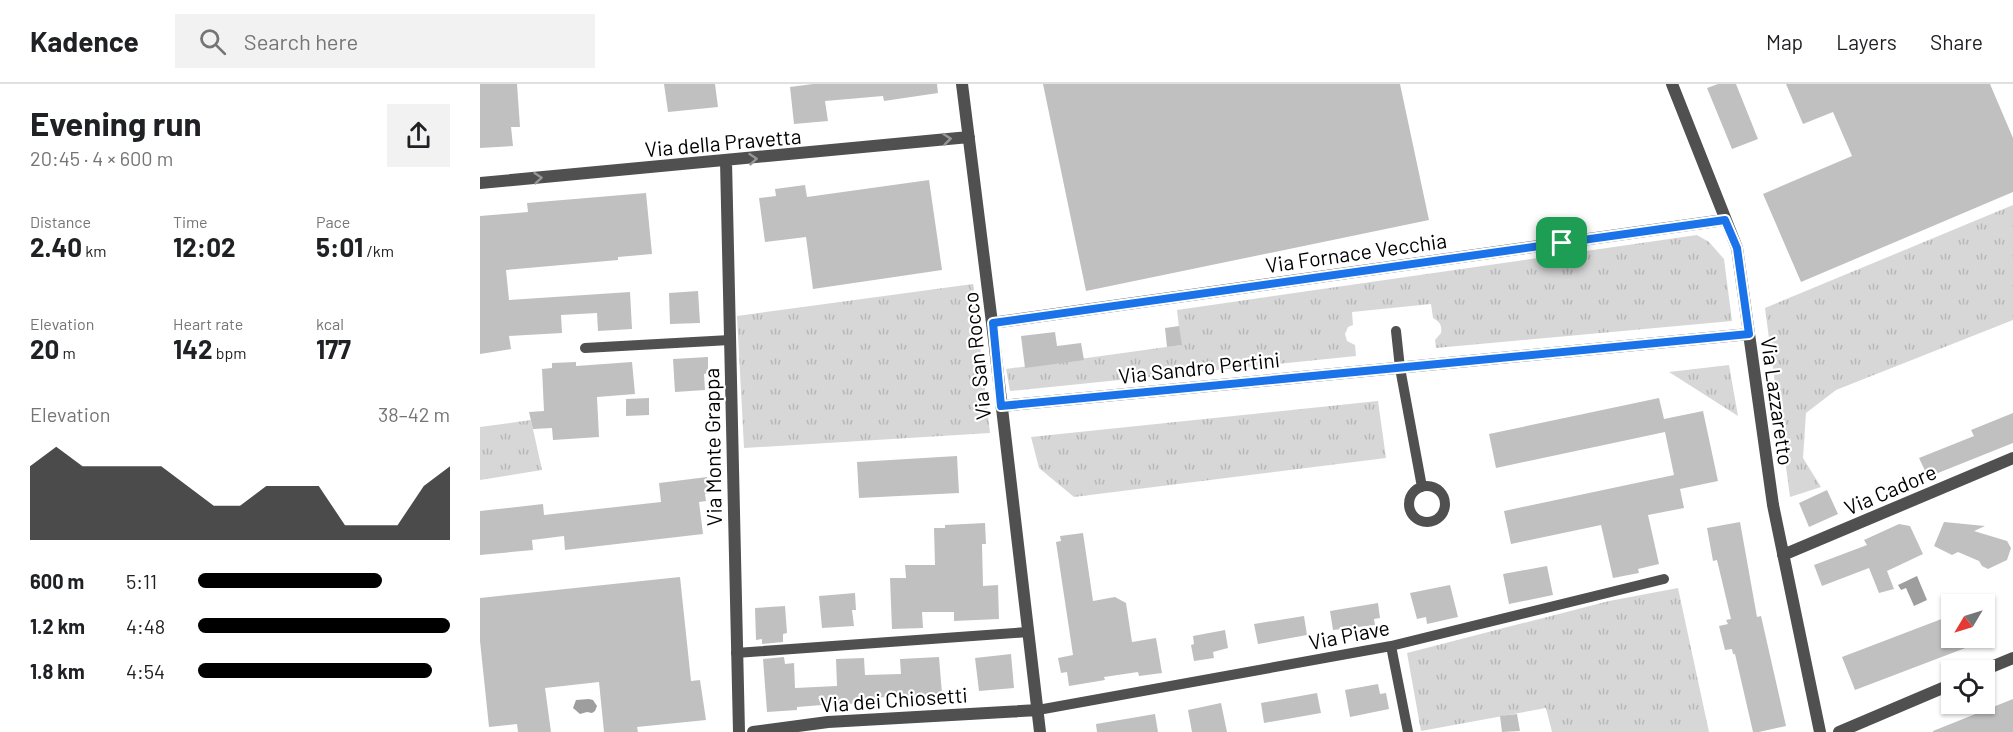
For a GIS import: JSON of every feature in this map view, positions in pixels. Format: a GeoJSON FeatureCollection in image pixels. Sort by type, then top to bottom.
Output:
{"type":"FeatureCollection","features":[{"type":"Feature","properties":{"kind":"street","name":"Via San Rocco"},"geometry":{"type":"LineString","coordinates":[[962,84],[993,323],[1040,732]]}},
{"type":"Feature","properties":{"kind":"street","name":"Via Lazzaretto"},"geometry":{"type":"LineString","coordinates":[[1672,84],[1737,248],[1773,506],[1820,732]]}},
{"type":"Feature","properties":{"kind":"street","name":"Via della Pravetta"},"geometry":{"type":"LineString","coordinates":[[480,183],[969,137]]}},
{"type":"Feature","properties":{"kind":"street","name":"Via Monte Grappa"},"geometry":{"type":"LineString","coordinates":[[726,161],[739,732]]}},
{"type":"Feature","properties":{"kind":"street","name":"Via Fornace Vecchia"},"geometry":{"type":"LineString","coordinates":[[993,323],[1725,220]]}},
{"type":"Feature","properties":{"kind":"street","name":"Via Sandro Pertini"},"geometry":{"type":"LineString","coordinates":[[1001,406],[1749,334]]}},
{"type":"Feature","properties":{"kind":"street","name":"Via Cadore"},"geometry":{"type":"LineString","coordinates":[[1783,555],[2013,458]]}},
{"type":"Feature","properties":{"kind":"street"},"geometry":{"type":"LineString","coordinates":[[1995,665],[2013,658]]}},
{"type":"Feature","properties":{"kind":"street"},"geometry":{"type":"LineString","coordinates":[[1839,732],[1941,689]]}},
{"type":"Feature","properties":{"kind":"street","name":"Via dei Chiosetti"},"geometry":{"type":"LineString","coordinates":[[753,732],[828,722],[1038,710]]}},
{"type":"Feature","properties":{"kind":"lane"},"geometry":{"type":"LineString","coordinates":[[1396,331],[1422,487]]}},
{"type":"Feature","properties":{"kind":"lane"},"geometry":{"type":"LineString","coordinates":[[585,348],[730,340]]}},
{"type":"Feature","properties":{"kind":"lane","name":"Via Piave"},"geometry":{"type":"LineString","coordinates":[[1038,710],[1391,646],[1664,579]]}},
{"type":"Feature","properties":{"kind":"lane"},"geometry":{"type":"LineString","coordinates":[[736,653],[1028,632]]}},
{"type":"Feature","properties":{"kind":"lane"},"geometry":{"type":"LineString","coordinates":[[1391,646],[1408,732]]}},
{"type":"Feature","properties":{"kind":"green space"},"geometry":{"type":"Polygon","coordinates":[[[2013,205],[2013,320],[1836,390],[1806,413],[1803,458],[1821,487],[1790,497],[1765,308],[2013,205]]]}},
{"type":"Feature","properties":{"kind":"green space"},"geometry":{"type":"Polygon","coordinates":[[[1697,235],[1709,242],[1724,259],[1732,321],[1436,348],[1435,340],[1441,333],[1441,328],[1439,322],[1433,318],[1431,304],[1352,312],[1353,325],[1348,327],[1345,334],[1347,341],[1355,345],[1356,356],[1010,391],[1006,369],[1181,345],[1177,310],[1697,235]]]}},
{"type":"Feature","properties":{"kind":"green space"},"geometry":{"type":"Polygon","coordinates":[[[973,284],[990,433],[744,448],[737,316],[973,284]]]}},
{"type":"Feature","properties":{"kind":"green space"},"geometry":{"type":"Polygon","coordinates":[[[1729,365],[1738,416],[1669,372],[1729,365]]]}},
{"type":"Feature","properties":{"kind":"green space"},"geometry":{"type":"Polygon","coordinates":[[[1378,401],[1386,458],[1074,497],[1039,468],[1031,437],[1378,401]]]}},
{"type":"Feature","properties":{"kind":"green space"},"geometry":{"type":"Polygon","coordinates":[[[531,420],[542,470],[480,480],[480,427],[531,420]]]}},
{"type":"Feature","properties":{"kind":"green space"},"geometry":{"type":"Polygon","coordinates":[[[1678,588],[1709,732],[1552,732],[1546,708],[1421,731],[1407,653],[1609,601],[1678,588]]]}},
{"type":"Feature","properties":{"kind":"shaded area"},"geometry":{"type":"Polygon","coordinates":[[[1917,576],[1927,600],[1914,606],[1906,588],[1901,590],[1898,585],[1917,576]]]}},
{"type":"Feature","properties":{"kind":"shaded area"},"geometry":{"type":"Polygon","coordinates":[[[576,700],[593,700],[597,706],[592,713],[580,714],[573,708],[576,700]]]}},
{"type":"Feature","properties":{"kind":"building"},"geometry":{"type":"Polygon","coordinates":[[[480,84],[517,84],[520,127],[511,127],[513,146],[480,148],[480,84]]]}},
{"type":"Feature","properties":{"kind":"building"},"geometry":{"type":"Polygon","coordinates":[[[664,84],[715,84],[718,107],[668,112],[664,84]]]}},
{"type":"Feature","properties":{"kind":"building"},"geometry":{"type":"Polygon","coordinates":[[[813,84],[937,84],[938,93],[884,101],[883,96],[825,101],[828,121],[794,124],[790,87],[813,84]]]}},
{"type":"Feature","properties":{"kind":"building"},"geometry":{"type":"Polygon","coordinates":[[[1043,84],[1400,84],[1429,220],[1086,291],[1043,84]]]}},
{"type":"Feature","properties":{"kind":"building"},"geometry":{"type":"Polygon","coordinates":[[[1718,84],[1736,84],[1758,139],[1732,149],[1707,88],[1718,84]]]}},
{"type":"Feature","properties":{"kind":"building"},"geometry":{"type":"Polygon","coordinates":[[[1786,84],[1990,84],[2013,138],[2013,192],[1801,282],[1763,194],[1852,156],[1833,112],[1803,124],[1786,84]]]}},
{"type":"Feature","properties":{"kind":"building"},"geometry":{"type":"Polygon","coordinates":[[[929,180],[942,270],[813,289],[806,237],[765,242],[759,198],[776,196],[775,189],[805,185],[807,197],[929,180]]]}},
{"type":"Feature","properties":{"kind":"building"},"geometry":{"type":"Polygon","coordinates":[[[646,193],[652,254],[618,257],[618,260],[506,270],[509,300],[630,292],[632,329],[598,331],[597,313],[561,315],[562,333],[509,336],[511,349],[480,354],[480,216],[528,212],[527,203],[646,193]]]}},
{"type":"Feature","properties":{"kind":"building"},"geometry":{"type":"Polygon","coordinates":[[[698,291],[700,323],[670,324],[669,293],[698,291]]]}},
{"type":"Feature","properties":{"kind":"building"},"geometry":{"type":"Polygon","coordinates":[[[1179,326],[1182,345],[1167,347],[1165,328],[1179,326]]]}},
{"type":"Feature","properties":{"kind":"building"},"geometry":{"type":"Polygon","coordinates":[[[1055,332],[1057,346],[1081,343],[1084,360],[1025,368],[1021,336],[1055,332]]]}},
{"type":"Feature","properties":{"kind":"building"},"geometry":{"type":"Polygon","coordinates":[[[708,357],[708,373],[704,374],[705,390],[675,392],[673,359],[708,357]]]}},
{"type":"Feature","properties":{"kind":"building"},"geometry":{"type":"Polygon","coordinates":[[[576,362],[576,366],[632,362],[635,394],[597,397],[599,437],[553,440],[552,428],[533,429],[529,412],[544,411],[542,369],[552,368],[552,363],[576,362]]]}},
{"type":"Feature","properties":{"kind":"building"},"geometry":{"type":"Polygon","coordinates":[[[649,398],[649,415],[626,416],[626,399],[649,398]]]}},
{"type":"Feature","properties":{"kind":"building"},"geometry":{"type":"Polygon","coordinates":[[[1659,398],[1664,419],[1703,411],[1718,481],[1680,489],[1684,508],[1648,515],[1659,564],[1638,569],[1639,573],[1613,578],[1601,525],[1511,544],[1504,511],[1674,475],[1665,432],[1496,468],[1489,434],[1659,398]]]}},
{"type":"Feature","properties":{"kind":"building"},"geometry":{"type":"Polygon","coordinates":[[[2013,413],[2013,443],[1928,477],[1919,458],[1974,436],[1971,430],[2013,413]]]}},
{"type":"Feature","properties":{"kind":"building"},"geometry":{"type":"Polygon","coordinates":[[[957,456],[959,493],[859,498],[857,462],[957,456]]]}},
{"type":"Feature","properties":{"kind":"building"},"geometry":{"type":"Polygon","coordinates":[[[707,477],[709,494],[705,494],[706,501],[699,502],[703,534],[565,550],[564,536],[532,540],[533,550],[480,555],[480,511],[543,504],[544,515],[661,502],[659,483],[707,477]]]}},
{"type":"Feature","properties":{"kind":"building"},"geometry":{"type":"Polygon","coordinates":[[[1827,490],[1838,514],[1809,527],[1799,503],[1827,490]]]}},
{"type":"Feature","properties":{"kind":"building"},"geometry":{"type":"Polygon","coordinates":[[[1740,522],[1757,617],[1761,616],[1786,726],[1759,732],[1753,732],[1735,654],[1732,649],[1725,650],[1719,626],[1728,624],[1726,620],[1731,619],[1717,560],[1713,561],[1707,528],[1740,522]]]}},
{"type":"Feature","properties":{"kind":"building"},"geometry":{"type":"Polygon","coordinates":[[[1944,522],[1985,526],[1974,531],[2007,541],[2011,548],[2007,560],[1988,569],[1979,561],[1958,552],[1952,555],[1934,546],[1944,522]]]}},
{"type":"Feature","properties":{"kind":"building"},"geometry":{"type":"Polygon","coordinates":[[[985,523],[986,544],[982,544],[983,586],[998,585],[999,619],[954,621],[954,612],[922,612],[923,628],[892,629],[890,578],[906,578],[905,565],[935,565],[934,528],[945,528],[945,525],[985,523]]]}},
{"type":"Feature","properties":{"kind":"building"},"geometry":{"type":"Polygon","coordinates":[[[1899,524],[1910,526],[1923,554],[1887,571],[1894,589],[1879,593],[1869,568],[1822,586],[1814,565],[1867,545],[1864,540],[1899,524]]]}},
{"type":"Feature","properties":{"kind":"building"},"geometry":{"type":"Polygon","coordinates":[[[1083,533],[1093,601],[1115,597],[1126,603],[1132,642],[1156,638],[1162,673],[1139,676],[1138,672],[1104,677],[1105,680],[1069,686],[1067,672],[1061,673],[1058,658],[1073,655],[1056,542],[1061,541],[1060,536],[1083,533]]]}},
{"type":"Feature","properties":{"kind":"building"},"geometry":{"type":"Polygon","coordinates":[[[1547,566],[1553,595],[1509,604],[1503,574],[1547,566]]]}},
{"type":"Feature","properties":{"kind":"building"},"geometry":{"type":"Polygon","coordinates":[[[680,577],[691,681],[700,680],[706,720],[637,727],[638,732],[604,732],[599,682],[545,688],[551,732],[518,732],[517,724],[489,727],[480,641],[480,598],[680,577]]]}},
{"type":"Feature","properties":{"kind":"building"},"geometry":{"type":"Polygon","coordinates":[[[1450,585],[1458,617],[1427,624],[1426,617],[1417,619],[1410,593],[1450,585]]]}},
{"type":"Feature","properties":{"kind":"building"},"geometry":{"type":"Polygon","coordinates":[[[855,593],[856,610],[852,610],[854,626],[822,628],[819,596],[855,593]]]}},
{"type":"Feature","properties":{"kind":"building"},"geometry":{"type":"Polygon","coordinates":[[[1378,603],[1380,618],[1374,619],[1375,625],[1333,630],[1330,611],[1378,603]]]}},
{"type":"Feature","properties":{"kind":"building"},"geometry":{"type":"Polygon","coordinates":[[[785,606],[787,633],[783,634],[783,642],[762,644],[762,639],[756,640],[755,608],[785,606]]]}},
{"type":"Feature","properties":{"kind":"building"},"geometry":{"type":"Polygon","coordinates":[[[1304,616],[1307,635],[1258,644],[1254,624],[1304,616]]]}},
{"type":"Feature","properties":{"kind":"building"},"geometry":{"type":"Polygon","coordinates":[[[1941,619],[1941,648],[1965,648],[1855,690],[1842,657],[1941,619]]]}},
{"type":"Feature","properties":{"kind":"building"},"geometry":{"type":"Polygon","coordinates":[[[1225,630],[1228,648],[1213,652],[1214,658],[1194,661],[1191,645],[1194,644],[1193,636],[1225,630]]]}},
{"type":"Feature","properties":{"kind":"building"},"geometry":{"type":"Polygon","coordinates":[[[1011,654],[1014,688],[979,691],[975,658],[1011,654]]]}},
{"type":"Feature","properties":{"kind":"building"},"geometry":{"type":"Polygon","coordinates":[[[784,657],[785,664],[794,663],[795,688],[837,686],[836,659],[864,658],[865,675],[901,674],[900,659],[939,657],[942,694],[869,698],[869,703],[797,707],[797,710],[767,712],[763,659],[784,657]]]}},
{"type":"Feature","properties":{"kind":"building"},"geometry":{"type":"Polygon","coordinates":[[[1378,684],[1380,694],[1386,693],[1389,709],[1350,717],[1345,690],[1378,684]]]}},
{"type":"Feature","properties":{"kind":"building"},"geometry":{"type":"Polygon","coordinates":[[[1317,693],[1321,713],[1264,723],[1261,703],[1317,693]]]}},
{"type":"Feature","properties":{"kind":"building"},"geometry":{"type":"Polygon","coordinates":[[[2013,699],[2013,732],[1933,732],[1976,714],[1995,714],[1995,706],[2013,699]]]}},
{"type":"Feature","properties":{"kind":"building"},"geometry":{"type":"Polygon","coordinates":[[[1221,703],[1227,732],[1192,732],[1188,710],[1221,703]]]}},
{"type":"Feature","properties":{"kind":"building"},"geometry":{"type":"Polygon","coordinates":[[[1155,714],[1158,732],[1097,732],[1096,724],[1155,714]]]}},
{"type":"Feature","properties":{"kind":"building"},"geometry":{"type":"Polygon","coordinates":[[[1517,714],[1520,731],[1502,732],[1500,716],[1517,714]]]}},
{"type":"Feature","properties":{"kind":"route"},"geometry":{"type":"LineString","coordinates":[[1725,220],[1737,248],[1749,334],[1001,406],[993,323],[1562,243],[1725,220]]}}]}
